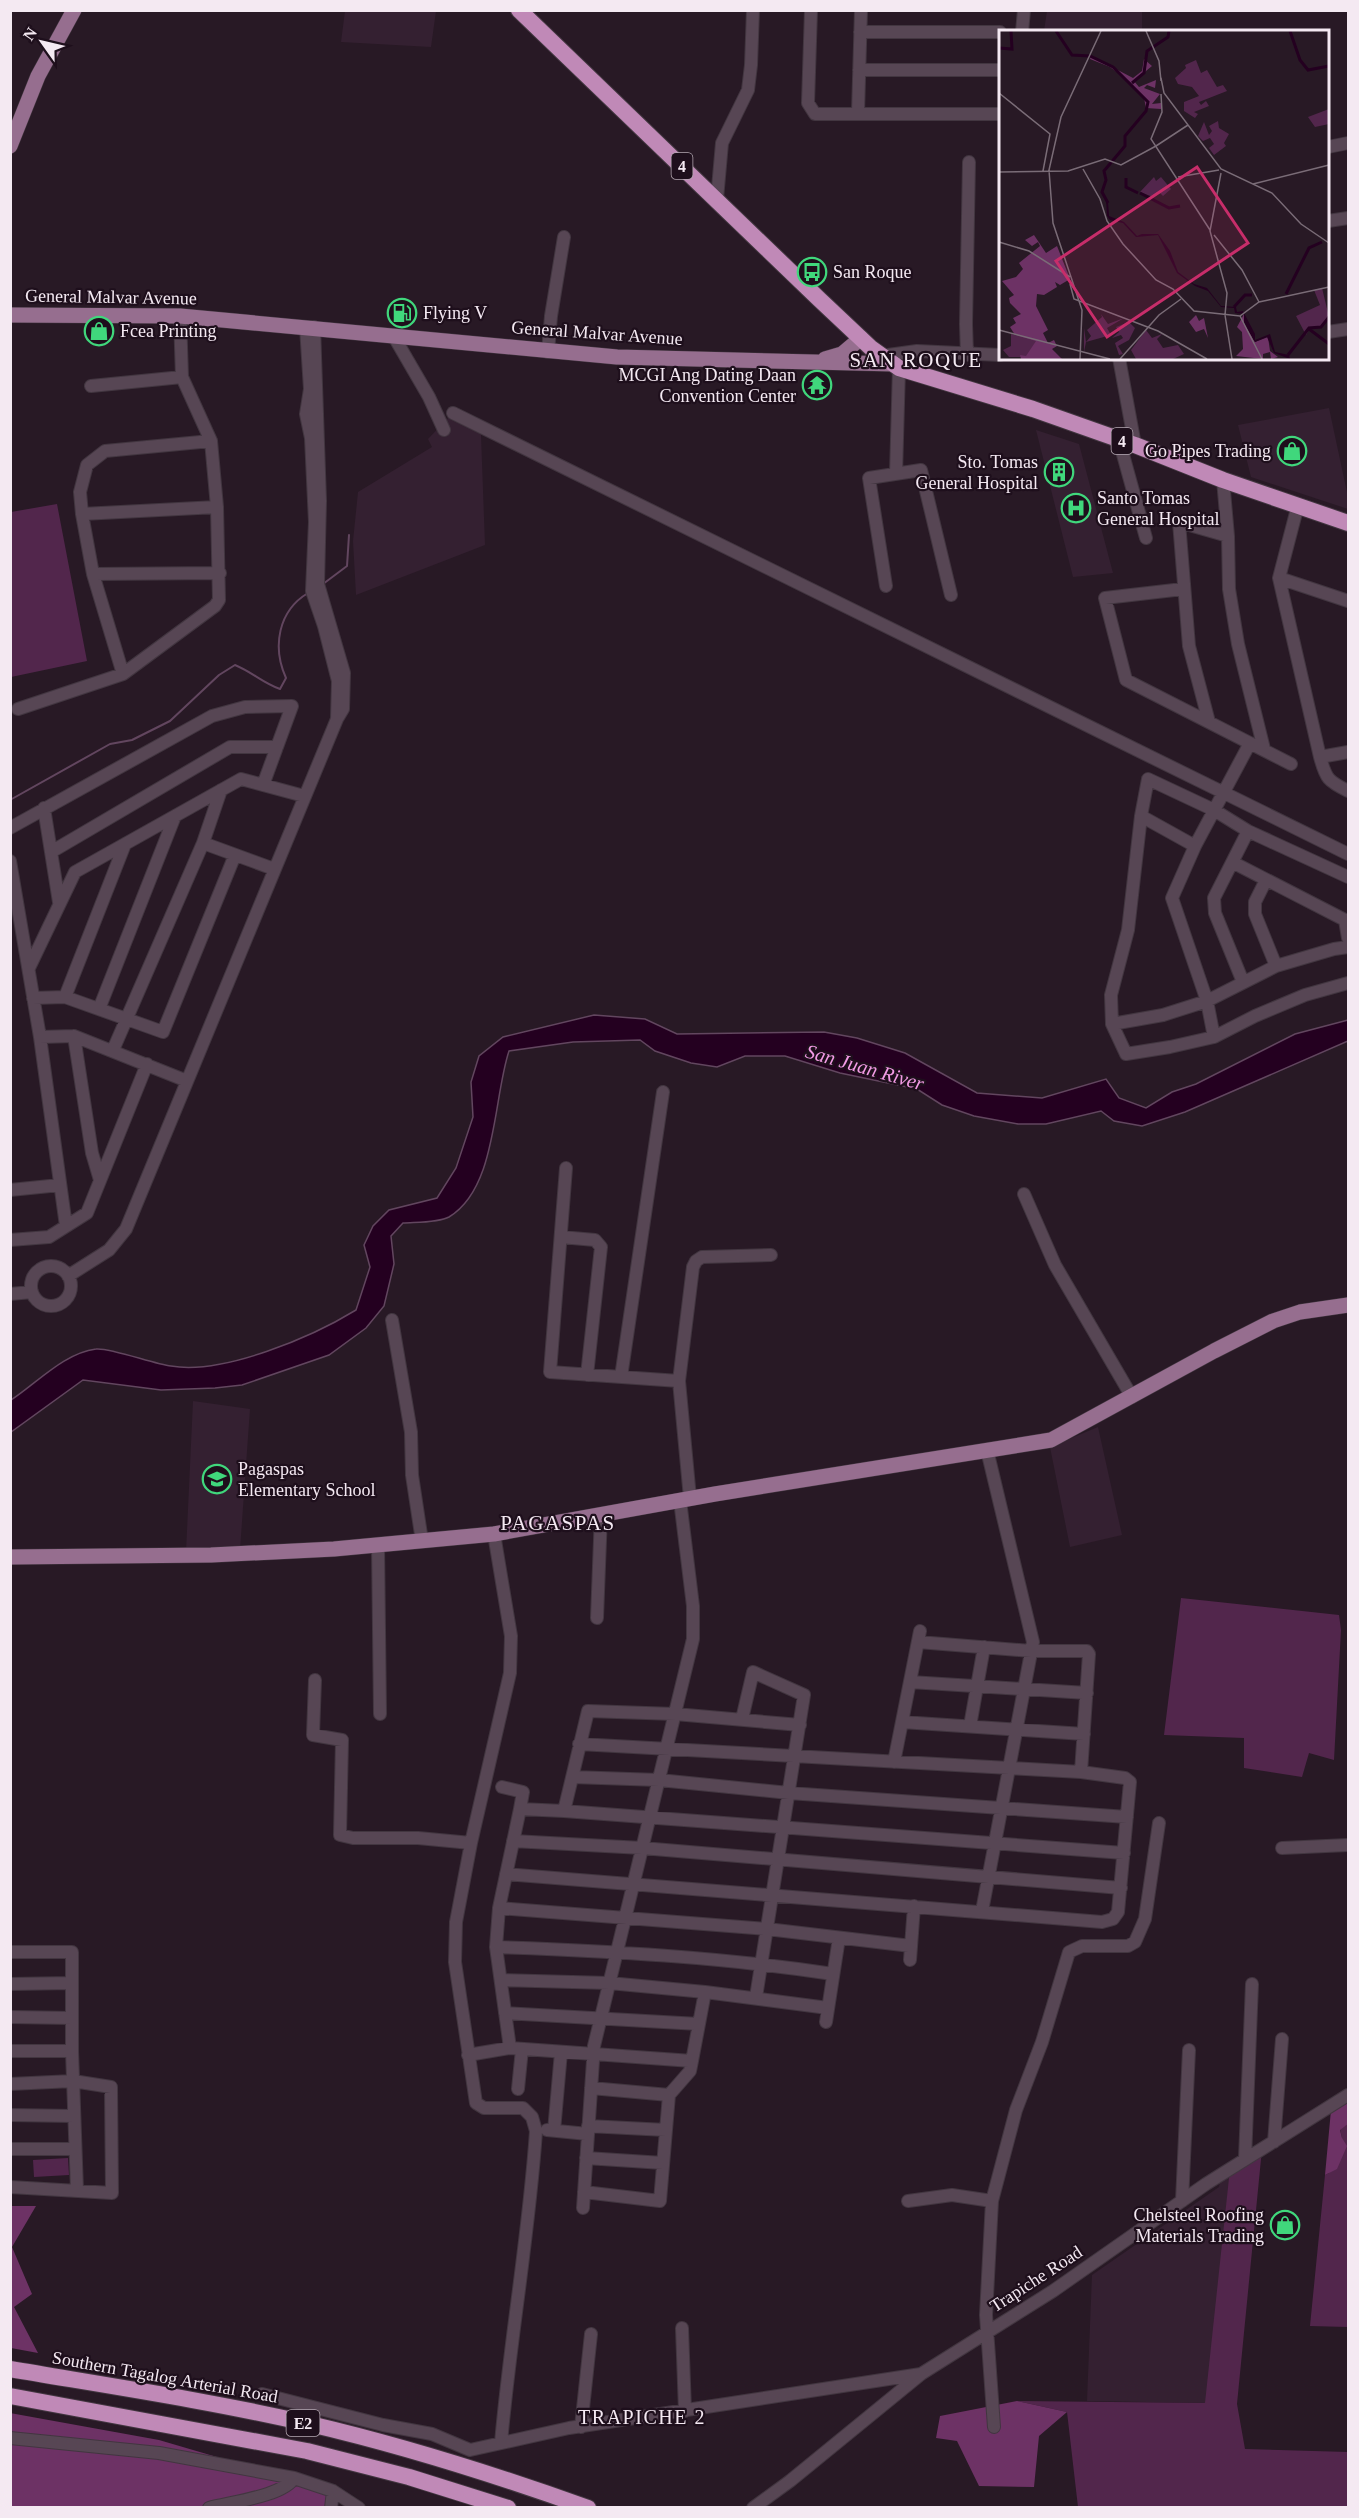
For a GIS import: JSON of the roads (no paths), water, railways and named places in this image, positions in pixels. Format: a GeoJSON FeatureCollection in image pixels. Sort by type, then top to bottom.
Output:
{"type":"FeatureCollection","features":[{"type":"Feature","properties":{"kind":"highway","name":"4"},"geometry":{"type":"LineString","coordinates":[[519,10],[861,338],[892,362],[1127,443],[1223,480],[1348,523]]}},
{"type":"Feature","properties":{"kind":"highway","name":"Southern Tagalog Arterial Road"},"geometry":{"type":"LineString","coordinates":[[10,2369],[166,2395],[309,2424],[412,2451],[588,2508]]}},
{"type":"Feature","properties":{"kind":"highway","name":"E2"},"geometry":{"type":"LineString","coordinates":[[10,2396],[307,2451],[409,2477],[508,2508]]}},
{"type":"Feature","properties":{"kind":"main road"},"geometry":{"type":"LineString","coordinates":[[10,146],[38,76],[73,11]]}},
{"type":"Feature","properties":{"kind":"main road","name":"General Malvar Avenue"},"geometry":{"type":"LineString","coordinates":[[10,315],[180,316],[393,335],[548,352],[625,357],[892,362]]}},
{"type":"Feature","properties":{"kind":"main road"},"geometry":{"type":"LineString","coordinates":[[818,362],[842,354],[861,338]]}},
{"type":"Feature","properties":{"kind":"main road"},"geometry":{"type":"LineString","coordinates":[[10,1557],[211,1555],[378,1545],[494,1534],[685,1499],[1051,1440],[1214,1351],[1273,1322],[1300,1312],[1348,1305]]}},
{"type":"Feature","properties":{"kind":"street"},"geometry":{"type":"LineString","coordinates":[[717,199],[722,143],[748,90],[753,10]]}},
{"type":"Feature","properties":{"kind":"street"},"geometry":{"type":"LineString","coordinates":[[811,10],[808,103],[815,114],[999,114]]}},
{"type":"Feature","properties":{"kind":"street"},"geometry":{"type":"LineString","coordinates":[[858,113],[861,10]]}},
{"type":"Feature","properties":{"kind":"street"},"geometry":{"type":"LineString","coordinates":[[1022,30],[1024,10]]}},
{"type":"Feature","properties":{"kind":"street"},"geometry":{"type":"LineString","coordinates":[[860,32],[999,32]]}},
{"type":"Feature","properties":{"kind":"street"},"geometry":{"type":"LineString","coordinates":[[859,70],[999,70]]}},
{"type":"Feature","properties":{"kind":"street"},"geometry":{"type":"LineString","coordinates":[[1329,147],[1348,144]]}},
{"type":"Feature","properties":{"kind":"street"},"geometry":{"type":"LineString","coordinates":[[967,355],[969,162]]}},
{"type":"Feature","properties":{"kind":"street"},"geometry":{"type":"LineString","coordinates":[[1329,221],[1348,218]]}},
{"type":"Feature","properties":{"kind":"street"},"geometry":{"type":"LineString","coordinates":[[548,352],[550,316],[564,237]]}},
{"type":"Feature","properties":{"kind":"street"},"geometry":{"type":"LineString","coordinates":[[18,709],[123,674],[215,606],[219,600],[217,507],[211,441],[182,377],[180,316]]}},
{"type":"Feature","properties":{"kind":"street"},"geometry":{"type":"LineString","coordinates":[[68,1276],[109,1250],[126,1229],[337,719],[338,681],[324,626],[312,591],[315,522],[311,438],[306,414],[310,389],[310,327]]}},
{"type":"Feature","properties":{"kind":"street"},"geometry":{"type":"LineString","coordinates":[[1329,332],[1348,329]]}},
{"type":"Feature","properties":{"kind":"street"},"geometry":{"type":"LineString","coordinates":[[393,335],[429,397],[444,429]]}},
{"type":"Feature","properties":{"kind":"street"},"geometry":{"type":"LineString","coordinates":[[896,474],[892,362],[916,351],[999,355]]}},
{"type":"Feature","properties":{"kind":"street"},"geometry":{"type":"LineString","coordinates":[[1119,360],[1127,443],[1146,538]]}},
{"type":"Feature","properties":{"kind":"street"},"geometry":{"type":"LineString","coordinates":[[91,386],[182,377]]}},
{"type":"Feature","properties":{"kind":"street"},"geometry":{"type":"LineString","coordinates":[[453,413],[1348,854]]}},
{"type":"Feature","properties":{"kind":"street"},"geometry":{"type":"LineString","coordinates":[[123,674],[93,574],[82,514],[80,492],[87,465],[105,451],[211,441]]}},
{"type":"Feature","properties":{"kind":"street"},"geometry":{"type":"LineString","coordinates":[[886,586],[869,478],[921,470],[951,595]]}},
{"type":"Feature","properties":{"kind":"street"},"geometry":{"type":"LineString","coordinates":[[1223,480],[1228,536],[1229,589],[1238,644],[1264,749]]}},
{"type":"Feature","properties":{"kind":"street"},"geometry":{"type":"LineString","coordinates":[[1298,505],[1279,578],[1325,776],[1348,791]]}},
{"type":"Feature","properties":{"kind":"street"},"geometry":{"type":"LineString","coordinates":[[82,514],[217,507]]}},
{"type":"Feature","properties":{"kind":"street"},"geometry":{"type":"LineString","coordinates":[[1209,722],[1189,646],[1179,522],[1228,536]]}},
{"type":"Feature","properties":{"kind":"street"},"geometry":{"type":"LineString","coordinates":[[93,574],[220,573]]}},
{"type":"Feature","properties":{"kind":"street"},"geometry":{"type":"LineString","coordinates":[[1279,578],[1348,601]]}},
{"type":"Feature","properties":{"kind":"street"},"geometry":{"type":"LineString","coordinates":[[1183,589],[1105,598],[1126,680],[1291,764]]}},
{"type":"Feature","properties":{"kind":"street"},"geometry":{"type":"LineString","coordinates":[[10,828],[212,716],[245,707],[292,706],[263,785]]}},
{"type":"Feature","properties":{"kind":"street"},"geometry":{"type":"LineString","coordinates":[[1214,1037],[1207,1001],[1172,898],[1195,846],[1250,743]]}},
{"type":"Feature","properties":{"kind":"street"},"geometry":{"type":"LineString","coordinates":[[51,852],[230,747],[277,747]]}},
{"type":"Feature","properties":{"kind":"street"},"geometry":{"type":"LineString","coordinates":[[1320,757],[1348,752]]}},
{"type":"Feature","properties":{"kind":"street"},"geometry":{"type":"LineString","coordinates":[[29,969],[75,872],[241,779],[304,796]]}},
{"type":"Feature","properties":{"kind":"street"},"geometry":{"type":"LineString","coordinates":[[1348,877],[1248,831],[1215,810],[1148,779],[1141,816],[1128,930],[1111,995],[1112,1024],[1126,1054],[1170,1047],[1214,1037],[1255,1016],[1305,995],[1348,983]]}},
{"type":"Feature","properties":{"kind":"street"},"geometry":{"type":"LineString","coordinates":[[113,1050],[203,843],[221,790]]}},
{"type":"Feature","properties":{"kind":"street"},"geometry":{"type":"LineString","coordinates":[[44,808],[60,902]]}},
{"type":"Feature","properties":{"kind":"street"},"geometry":{"type":"LineString","coordinates":[[99,1009],[175,816]]}},
{"type":"Feature","properties":{"kind":"street"},"geometry":{"type":"LineString","coordinates":[[1141,816],[1195,846]]}},
{"type":"Feature","properties":{"kind":"street"},"geometry":{"type":"LineString","coordinates":[[1243,982],[1215,913],[1214,898],[1234,863],[1248,831]]}},
{"type":"Feature","properties":{"kind":"street"},"geometry":{"type":"LineString","coordinates":[[203,843],[274,869]]}},
{"type":"Feature","properties":{"kind":"street"},"geometry":{"type":"LineString","coordinates":[[65,997],[125,844]]}},
{"type":"Feature","properties":{"kind":"street"},"geometry":{"type":"LineString","coordinates":[[33,998],[65,997],[163,1032],[235,855]]}},
{"type":"Feature","properties":{"kind":"street"},"geometry":{"type":"LineString","coordinates":[[10,861],[29,969],[66,1226]]}},
{"type":"Feature","properties":{"kind":"street"},"geometry":{"type":"LineString","coordinates":[[1234,863],[1347,920],[1348,938]]}},
{"type":"Feature","properties":{"kind":"street"},"geometry":{"type":"LineString","coordinates":[[56,878],[70,882]]}},
{"type":"Feature","properties":{"kind":"street"},"geometry":{"type":"LineString","coordinates":[[1266,880],[1255,902],[1255,914],[1276,966]]}},
{"type":"Feature","properties":{"kind":"street"},"geometry":{"type":"LineString","coordinates":[[1112,1024],[1163,1015],[1207,1001],[1276,966],[1348,947]]}},
{"type":"Feature","properties":{"kind":"street"},"geometry":{"type":"LineString","coordinates":[[39,1037],[74,1036],[187,1081]]}},
{"type":"Feature","properties":{"kind":"street"},"geometry":{"type":"LineString","coordinates":[[74,1036],[93,1153],[100,1180]]}},
{"type":"Feature","properties":{"kind":"street"},"geometry":{"type":"LineString","coordinates":[[10,1240],[50,1237],[87,1213],[147,1064]]}},
{"type":"Feature","properties":{"kind":"street"},"geometry":{"type":"LineString","coordinates":[[621,1377],[663,1092]]}},
{"type":"Feature","properties":{"kind":"street"},"geometry":{"type":"LineString","coordinates":[[566,1168],[550,1372],[679,1381]]}},
{"type":"Feature","properties":{"kind":"street"},"geometry":{"type":"LineString","coordinates":[[10,1190],[60,1185]]}},
{"type":"Feature","properties":{"kind":"street"},"geometry":{"type":"LineString","coordinates":[[1024,1194],[1055,1265],[1132,1397]]}},
{"type":"Feature","properties":{"kind":"street"},"geometry":{"type":"LineString","coordinates":[[561,1237],[595,1240],[600,1247],[587,1375]]}},
{"type":"Feature","properties":{"kind":"street"},"geometry":{"type":"LineString","coordinates":[[583,2208],[593,2054],[693,1639],[679,1381],[693,1267],[702,1257],[771,1255]]}},
{"type":"Feature","properties":{"kind":"street"},"geometry":{"type":"LineString","coordinates":[[56,1267],[68,1276],[70,1291],[62,1303],[47,1306],[35,1299],[32,1292],[31,1284],[40,1270],[56,1267]]}},
{"type":"Feature","properties":{"kind":"street"},"geometry":{"type":"LineString","coordinates":[[10,1294],[32,1292]]}},
{"type":"Feature","properties":{"kind":"street"},"geometry":{"type":"LineString","coordinates":[[392,1320],[411,1432],[412,1475],[422,1541]]}},
{"type":"Feature","properties":{"kind":"street"},"geometry":{"type":"LineString","coordinates":[[982,1911],[1033,1642],[987,1450]]}},
{"type":"Feature","properties":{"kind":"street"},"geometry":{"type":"LineString","coordinates":[[597,1618],[601,1514]]}},
{"type":"Feature","properties":{"kind":"street"},"geometry":{"type":"LineString","coordinates":[[494,1534],[511,1636],[510,1673],[471,1843],[456,1922],[455,1962],[476,2103],[484,2108],[523,2108],[532,2117],[536,2131],[527,2231],[508,2360],[501,2443]]}},
{"type":"Feature","properties":{"kind":"street"},"geometry":{"type":"LineString","coordinates":[[378,1545],[380,1714]]}},
{"type":"Feature","properties":{"kind":"street"},"geometry":{"type":"LineString","coordinates":[[894,1762],[919,1637],[984,1647],[1031,1651],[1087,1651],[1089,1654],[1081,1772]]}},
{"type":"Feature","properties":{"kind":"street"},"geometry":{"type":"LineString","coordinates":[[970,1726],[984,1647]]}},
{"type":"Feature","properties":{"kind":"street"},"geometry":{"type":"LineString","coordinates":[[742,1719],[753,1672],[804,1695],[756,1997]]}},
{"type":"Feature","properties":{"kind":"street"},"geometry":{"type":"LineString","coordinates":[[315,1680],[313,1735],[342,1740],[340,1834],[353,1838],[418,1838],[471,1843]]}},
{"type":"Feature","properties":{"kind":"street"},"geometry":{"type":"LineString","coordinates":[[910,1682],[1087,1693]]}},
{"type":"Feature","properties":{"kind":"street"},"geometry":{"type":"LineString","coordinates":[[564,1811],[588,1711],[675,1714],[800,1725]]}},
{"type":"Feature","properties":{"kind":"street"},"geometry":{"type":"LineString","coordinates":[[902,1722],[1084,1734]]}},
{"type":"Feature","properties":{"kind":"street"},"geometry":{"type":"LineString","coordinates":[[506,1874],[1102,1922],[1113,1919],[1118,1912],[1128,1780],[1081,1772],[579,1744]]}},
{"type":"Feature","properties":{"kind":"street"},"geometry":{"type":"LineString","coordinates":[[572,1777],[659,1780],[789,1793],[1127,1817]]}},
{"type":"Feature","properties":{"kind":"street"},"geometry":{"type":"LineString","coordinates":[[502,1787],[523,1792],[499,1908],[496,1947],[505,2013],[516,2048],[518,2089]]}},
{"type":"Feature","properties":{"kind":"street"},"geometry":{"type":"LineString","coordinates":[[520,1809],[650,1816],[783,1829],[1124,1853]]}},
{"type":"Feature","properties":{"kind":"street"},"geometry":{"type":"LineString","coordinates":[[994,2427],[986,2333],[987,2260],[992,2201],[1016,2110],[1042,2042],[1065,1960],[1072,1949],[1082,1946],[1128,1946],[1135,1942],[1145,1919],[1159,1823]]}},
{"type":"Feature","properties":{"kind":"street"},"geometry":{"type":"LineString","coordinates":[[513,1841],[642,1848],[1121,1888]]}},
{"type":"Feature","properties":{"kind":"street"},"geometry":{"type":"LineString","coordinates":[[1282,1848],[1348,1845]]}},
{"type":"Feature","properties":{"kind":"street"},"geometry":{"type":"LineString","coordinates":[[910,1960],[914,1906]]}},
{"type":"Feature","properties":{"kind":"street"},"geometry":{"type":"LineString","coordinates":[[499,1908],[767,1929],[911,1946]]}},
{"type":"Feature","properties":{"kind":"street"},"geometry":{"type":"LineString","coordinates":[[826,2022],[839,1938]]}},
{"type":"Feature","properties":{"kind":"street"},"geometry":{"type":"LineString","coordinates":[[496,1947],[617,1952],[761,1963],[833,1974]]}},
{"type":"Feature","properties":{"kind":"street"},"geometry":{"type":"LineString","coordinates":[[10,1952],[72,1952],[72,2051],[77,2190]]}},
{"type":"Feature","properties":{"kind":"street"},"geometry":{"type":"LineString","coordinates":[[501,1980],[609,1983],[756,1997],[828,2008]]}},
{"type":"Feature","properties":{"kind":"street"},"geometry":{"type":"LineString","coordinates":[[10,1984],[72,1983]]}},
{"type":"Feature","properties":{"kind":"street"},"geometry":{"type":"LineString","coordinates":[[1245,2159],[1252,1984]]}},
{"type":"Feature","properties":{"kind":"street"},"geometry":{"type":"LineString","coordinates":[[584,2192],[660,2201],[669,2095],[690,2071],[705,1992]]}},
{"type":"Feature","properties":{"kind":"street"},"geometry":{"type":"LineString","coordinates":[[505,2013],[699,2024]]}},
{"type":"Feature","properties":{"kind":"street"},"geometry":{"type":"LineString","coordinates":[[10,2017],[72,2018]]}},
{"type":"Feature","properties":{"kind":"street"},"geometry":{"type":"LineString","coordinates":[[1274,2142],[1282,2039]]}},
{"type":"Feature","properties":{"kind":"street"},"geometry":{"type":"LineString","coordinates":[[468,2055],[516,2048],[692,2061]]}},
{"type":"Feature","properties":{"kind":"street"},"geometry":{"type":"LineString","coordinates":[[10,2050],[72,2051]]}},
{"type":"Feature","properties":{"kind":"street"},"geometry":{"type":"LineString","coordinates":[[1182,2201],[1189,2050]]}},
{"type":"Feature","properties":{"kind":"street"},"geometry":{"type":"LineString","coordinates":[[561,2052],[548,2130],[666,2130]]}},
{"type":"Feature","properties":{"kind":"street"},"geometry":{"type":"LineString","coordinates":[[10,2084],[73,2081],[111,2087],[112,2193],[10,2187]]}},
{"type":"Feature","properties":{"kind":"street"},"geometry":{"type":"LineString","coordinates":[[591,2088],[669,2095]]}},
{"type":"Feature","properties":{"kind":"street","name":"Trapiche Road"},"geometry":{"type":"LineString","coordinates":[[753,2508],[790,2481],[921,2374],[1053,2291],[1245,2159],[1348,2095]]}},
{"type":"Feature","properties":{"kind":"street"},"geometry":{"type":"LineString","coordinates":[[10,2115],[74,2116]]}},
{"type":"Feature","properties":{"kind":"street"},"geometry":{"type":"LineString","coordinates":[[10,2149],[75,2149]]}},
{"type":"Feature","properties":{"kind":"street"},"geometry":{"type":"LineString","coordinates":[[586,2158],[663,2163]]}},
{"type":"Feature","properties":{"kind":"street"},"geometry":{"type":"LineString","coordinates":[[908,2201],[952,2195],[992,2201]]}},
{"type":"Feature","properties":{"kind":"street"},"geometry":{"type":"LineString","coordinates":[[682,2328],[685,2411]]}},
{"type":"Feature","properties":{"kind":"street"},"geometry":{"type":"LineString","coordinates":[[581,2427],[591,2334]]}},
{"type":"Feature","properties":{"kind":"street"},"geometry":{"type":"LineString","coordinates":[[262,2394],[383,2425],[432,2434],[470,2450],[581,2427],[921,2374]]}},
{"type":"Feature","properties":{"kind":"street"},"geometry":{"type":"LineString","coordinates":[[10,2438],[159,2453],[294,2478],[333,2491],[359,2508]]}},
{"type":"Feature","properties":{"kind":"street"},"geometry":{"type":"LineString","coordinates":[[209,2508],[273,2492],[290,2485],[294,2478]]}},
{"type":"Feature","properties":{"kind":"street"},"geometry":{"type":"LineString","coordinates":[[331,2508],[333,2491]]}},
{"type":"Feature","properties":{"kind":"water","name":"San Juan River"},"geometry":{"type":"Polygon","coordinates":[[[594,1015],[645,1019],[677,1034],[824,1032],[857,1038],[905,1053],[977,1093],[1042,1098],[1106,1079],[1119,1098],[1146,1108],[1172,1092],[1196,1084],[1295,1034],[1348,1020],[1348,1041],[1185,1112],[1142,1126],[1114,1121],[1101,1111],[1046,1124],[1018,1124],[974,1116],[942,1105],[917,1089],[840,1073],[785,1056],[745,1056],[717,1067],[691,1063],[655,1051],[640,1040],[573,1042],[509,1051],[491,1141],[476,1186],[465,1204],[449,1217],[433,1221],[403,1223],[391,1236],[394,1264],[384,1306],[366,1328],[329,1355],[242,1385],[161,1390],[83,1380],[11,1432],[11,1400],[62,1362],[84,1352],[102,1349],[171,1366],[216,1365],[292,1342],[356,1310],[370,1267],[364,1245],[373,1226],[389,1210],[437,1198],[456,1168],[473,1117],[471,1082],[479,1056],[503,1037],[594,1015]]]}},
{"type":"Feature","properties":{"kind":"waterway"},"geometry":{"type":"LineString","coordinates":[[323,584],[347,566],[349,535]]}},
{"type":"Feature","properties":{"kind":"waterway"},"geometry":{"type":"LineString","coordinates":[[10,800],[110,744],[132,740],[170,721],[219,675],[235,665],[280,689],[286,678],[279,654],[280,631],[290,610],[308,593]]}},
{"type":"Feature","properties":{"kind":"place","name":"San Roque"},"geometry":{"type":"Point","coordinates":[812,272]}},
{"type":"Feature","properties":{"kind":"place","name":"Flying V"},"geometry":{"type":"Point","coordinates":[402,313]}},
{"type":"Feature","properties":{"kind":"place","name":"Fcea Printing"},"geometry":{"type":"Point","coordinates":[99,331]}},
{"type":"Feature","properties":{"kind":"place","name":"MCGI Ang Dating Daan Convention Center"},"geometry":{"type":"Point","coordinates":[817,385]}},
{"type":"Feature","properties":{"kind":"place","name":"Go Pipes Trading"},"geometry":{"type":"Point","coordinates":[1292,451]}},
{"type":"Feature","properties":{"kind":"place","name":"Sto. Tomas General Hospital"},"geometry":{"type":"Point","coordinates":[1059,472]}},
{"type":"Feature","properties":{"kind":"place","name":"Santo Tomas General Hospital"},"geometry":{"type":"Point","coordinates":[1076,508]}},
{"type":"Feature","properties":{"kind":"place","name":"Pagaspas Elementary School"},"geometry":{"type":"Point","coordinates":[217,1479]}},
{"type":"Feature","properties":{"kind":"place","name":"Chelsteel Roofing Materials Trading"},"geometry":{"type":"Point","coordinates":[1285,2225]}},
{"type":"Feature","properties":{"kind":"district","name":"SAN ROQUE"},"geometry":{"type":"Point","coordinates":[916,360]}},
{"type":"Feature","properties":{"kind":"district","name":"PAGASPAS"},"geometry":{"type":"Point","coordinates":[558,1523]}},
{"type":"Feature","properties":{"kind":"district","name":"TRAPICHE 2"},"geometry":{"type":"Point","coordinates":[642,2417]}}]}
